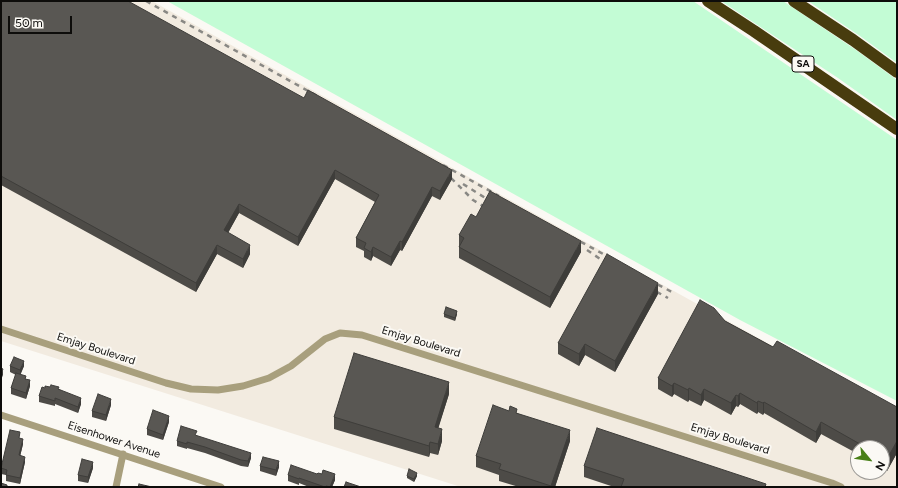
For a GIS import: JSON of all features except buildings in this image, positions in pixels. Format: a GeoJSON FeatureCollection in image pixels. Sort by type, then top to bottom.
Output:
{"type":"FeatureCollection","features":[{"type":"Feature","properties":{"kind":"highway","name":"SA"},"geometry":{"type":"LineString","coordinates":[[708,1],[897,129]]}},
{"type":"Feature","properties":{"kind":"highway"},"geometry":{"type":"LineString","coordinates":[[794,1],[853,40],[897,72]]}},
{"type":"Feature","properties":{"kind":"street","name":"Emjay Boulevard"},"geometry":{"type":"LineString","coordinates":[[1,329],[166,383],[191,389],[218,390],[243,386],[269,378],[291,366],[325,339],[340,333],[362,335],[832,482],[841,487]]}},
{"type":"Feature","properties":{"kind":"street","name":"Eisenhower Avenue"},"geometry":{"type":"LineString","coordinates":[[1,415],[221,487]]}},
{"type":"Feature","properties":{"kind":"street"},"geometry":{"type":"LineString","coordinates":[[116,487],[123,454]]}},
{"type":"Feature","properties":{"kind":"shaded area"},"geometry":{"type":"Polygon","coordinates":[[[1,1],[152,1],[897,415],[897,487],[461,487],[1,341],[1,1]]]}},
{"type":"Feature","properties":{"kind":"green space"},"geometry":{"type":"Polygon","coordinates":[[[167,1],[693,1],[897,140],[897,401],[740,320],[167,1]]]}},
{"type":"Feature","properties":{"kind":"green space"},"geometry":{"type":"Polygon","coordinates":[[[721,1],[783,1],[856,50],[897,80],[897,120],[838,78],[721,1]]]}},
{"type":"Feature","properties":{"kind":"green space"},"geometry":{"type":"Polygon","coordinates":[[[808,1],[897,1],[897,63],[860,36],[808,1]]]}},
{"type":"Feature","properties":{"kind":"railway"},"geometry":{"type":"LineString","coordinates":[[146,1],[319,97]]}},
{"type":"Feature","properties":{"kind":"railway"},"geometry":{"type":"LineString","coordinates":[[443,165],[499,196]]}},
{"type":"Feature","properties":{"kind":"railway"},"geometry":{"type":"LineString","coordinates":[[444,171],[473,200],[491,211]]}},
{"type":"Feature","properties":{"kind":"railway"},"geometry":{"type":"LineString","coordinates":[[463,184],[495,204]]}},
{"type":"Feature","properties":{"kind":"railway"},"geometry":{"type":"LineString","coordinates":[[572,237],[616,261]]}},
{"type":"Feature","properties":{"kind":"railway"},"geometry":{"type":"LineString","coordinates":[[587,250],[612,267]]}},
{"type":"Feature","properties":{"kind":"railway"},"geometry":{"type":"LineString","coordinates":[[649,280],[672,292]]}},
{"type":"Feature","properties":{"kind":"railway"},"geometry":{"type":"LineString","coordinates":[[648,287],[668,298]]}}]}
